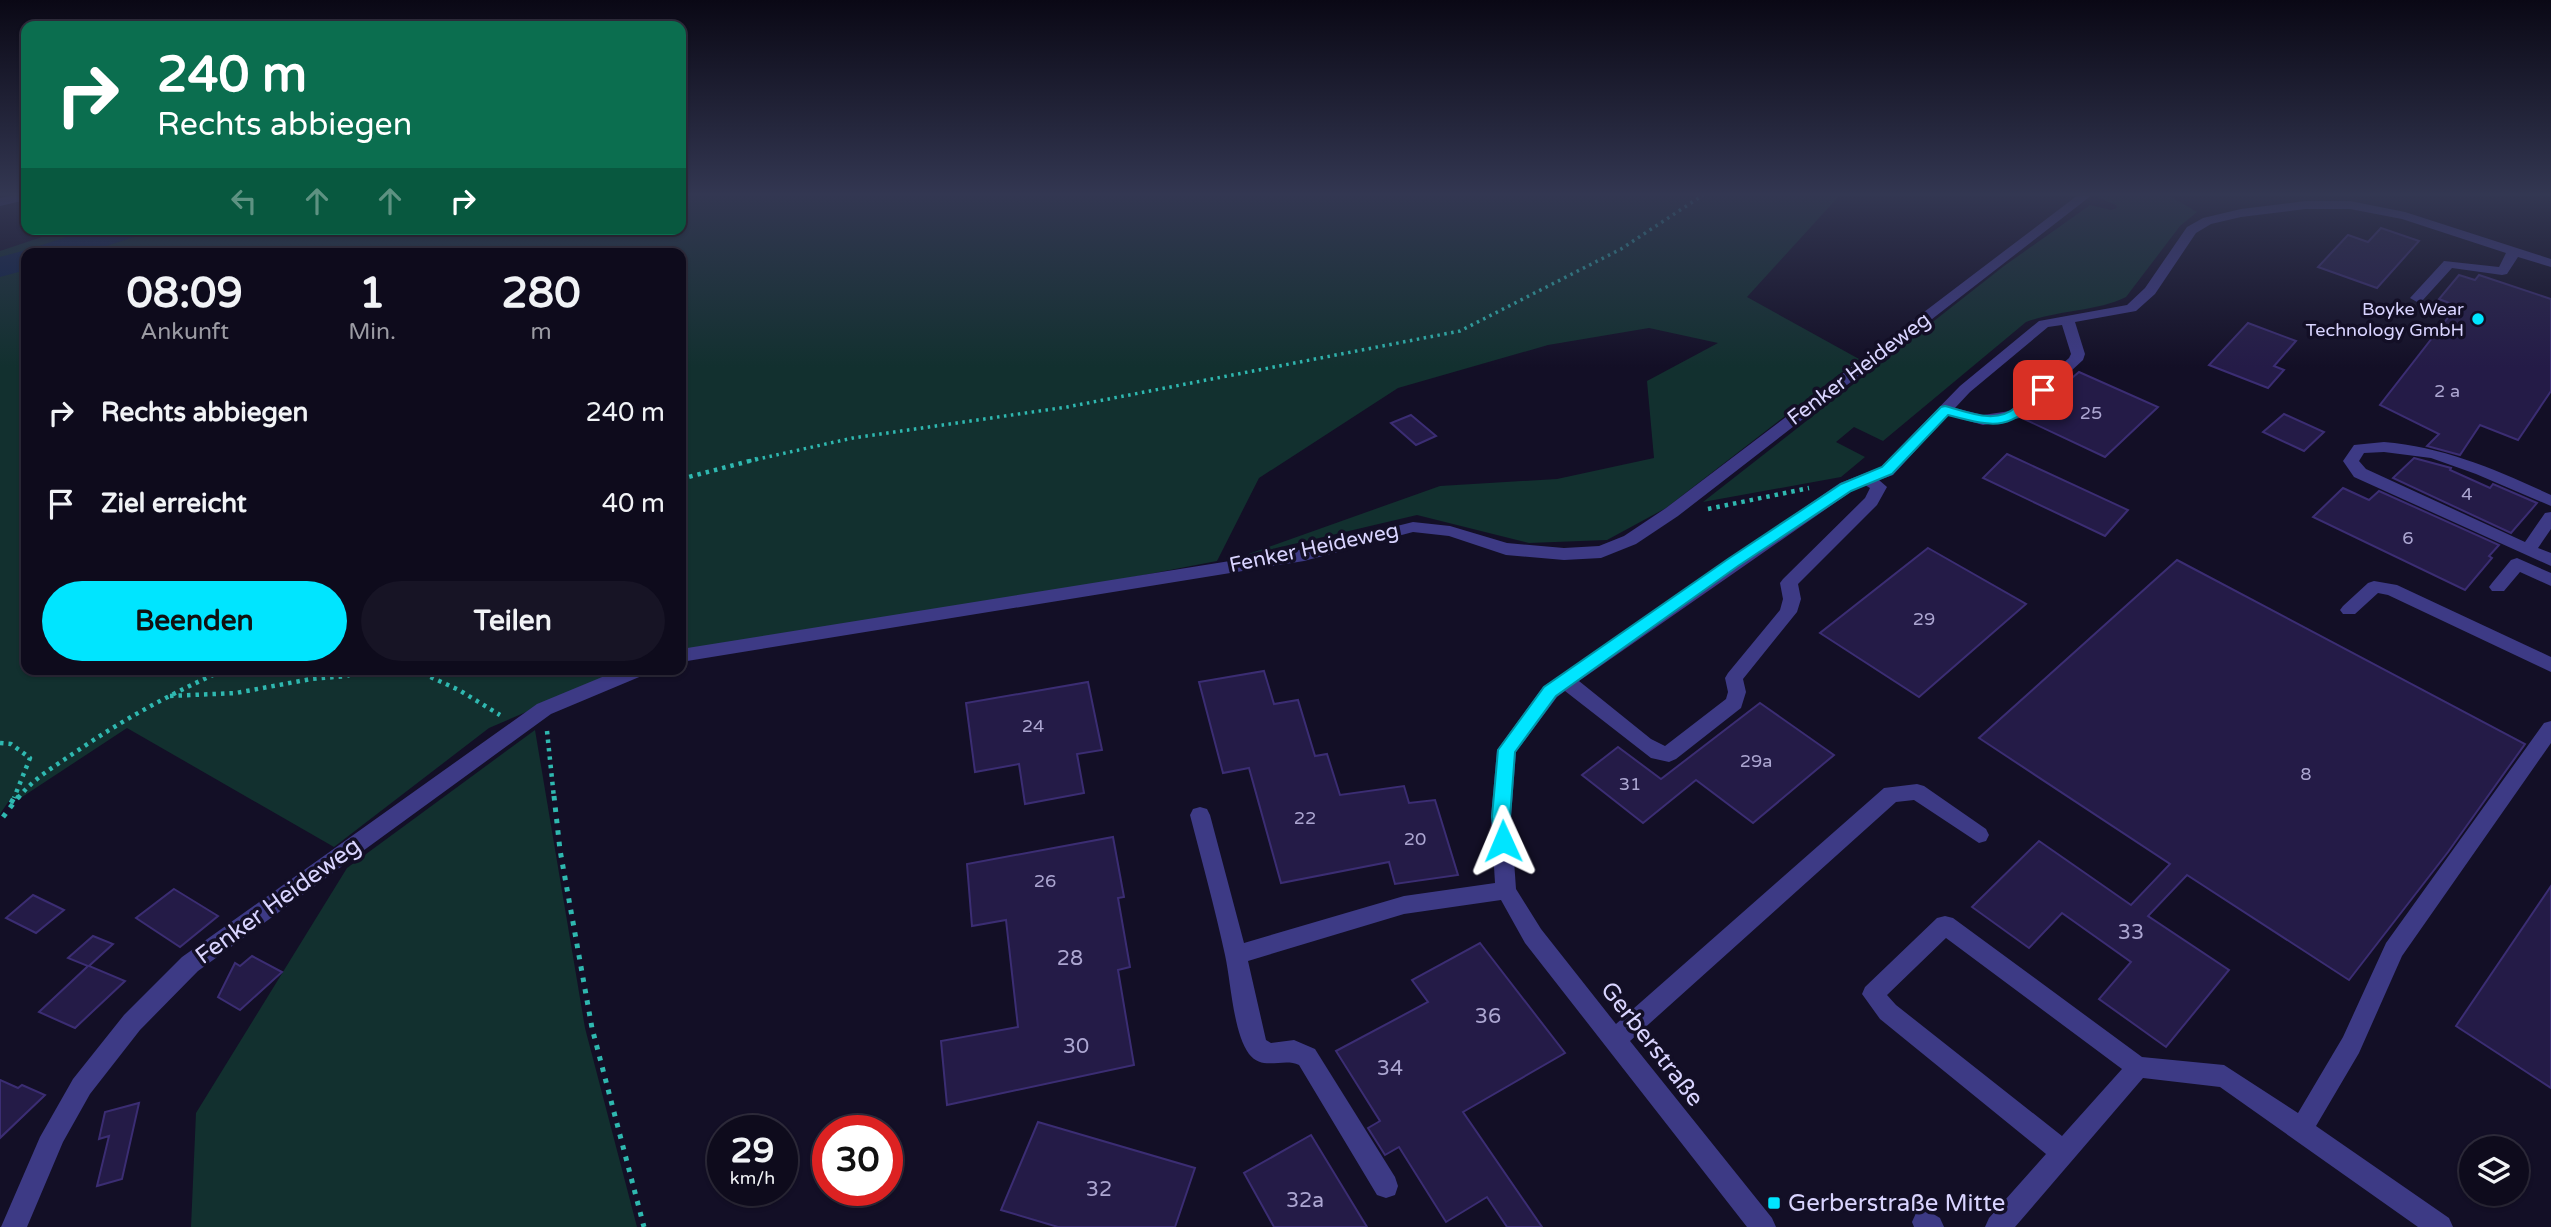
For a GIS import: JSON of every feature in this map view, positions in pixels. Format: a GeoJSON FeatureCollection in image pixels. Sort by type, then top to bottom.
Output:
{"type":"FeatureCollection","features":[{"type":"Feature","properties":{"kind":"street","name":"Fenker Heideweg"},"geometry":{"type":"LineString","coordinates":[[686,655],[1304,555],[1413,527],[1450,531],[1506,549],[1564,554],[1601,552],[1630,540],[1672,512],[2011,252]]}},
{"type":"Feature","properties":{"kind":"street","name":"Gerberstraße"},"geometry":{"type":"LineString","coordinates":[[1763,1227],[1533,936],[1506,890],[1501,817],[1507,750],[1550,692],[1846,487],[1887,471],[1965,389],[2044,324],[2131,308],[2150,291],[2177,252]]}},
{"type":"Feature","properties":{"kind":"street"},"geometry":{"type":"LineString","coordinates":[[2417,298],[2449,264],[2502,271],[2511,260],[2513,252]]}},
{"type":"Feature","properties":{"kind":"street","name":"Gerberstraße"},"geometry":{"type":"LineString","coordinates":[[2517,252],[2551,263]]}},
{"type":"Feature","properties":{"kind":"street"},"geometry":{"type":"LineString","coordinates":[[1945,410],[1983,420],[2015,415],[2076,360],[2078,354],[2067,320]]}},
{"type":"Feature","properties":{"kind":"street"},"geometry":{"type":"LineString","coordinates":[[2551,501],[2476,468],[2410,449],[2381,445],[2359,448],[2351,461],[2360,472],[2551,560]]}},
{"type":"Feature","properties":{"kind":"street"},"geometry":{"type":"LineString","coordinates":[[1566,681],[1644,744],[1658,753],[1669,754],[1734,703],[1737,692],[1734,677],[1788,612],[1792,599],[1789,583],[1871,501],[1880,487],[1867,479]]}},
{"type":"Feature","properties":{"kind":"street"},"geometry":{"type":"LineString","coordinates":[[2528,550],[2551,517]]}},
{"type":"Feature","properties":{"kind":"street"},"geometry":{"type":"LineString","coordinates":[[2498,587],[2517,564],[2551,580]]}},
{"type":"Feature","properties":{"kind":"street"},"geometry":{"type":"LineString","coordinates":[[2349,610],[2374,587],[2391,589],[2551,665]]}},
{"type":"Feature","properties":{"kind":"street","name":"Fenker Heideweg"},"geometry":{"type":"LineString","coordinates":[[14,1227],[55,1132],[96,1065],[142,1008],[190,964],[536,715],[627,675]]}},
{"type":"Feature","properties":{"kind":"street"},"geometry":{"type":"LineString","coordinates":[[2301,1130],[2351,1045],[2394,950],[2551,728]]}},
{"type":"Feature","properties":{"kind":"street"},"geometry":{"type":"LineString","coordinates":[[1615,1040],[1892,794],[1917,792],[1979,835]]}},
{"type":"Feature","properties":{"kind":"street"},"geometry":{"type":"LineString","coordinates":[[1200,816],[1236,955],[1252,1033],[1258,1047],[1268,1054],[1294,1051],[1307,1057],[1386,1186]]}},
{"type":"Feature","properties":{"kind":"street"},"geometry":{"type":"LineString","coordinates":[[1236,955],[1404,905],[1506,890]]}},
{"type":"Feature","properties":{"kind":"street"},"geometry":{"type":"LineString","coordinates":[[2063,1153],[1888,1012],[1874,994],[1945,925],[2138,1067],[2224,1076],[2440,1227]]}},
{"type":"Feature","properties":{"kind":"street"},"geometry":{"type":"LineString","coordinates":[[1998,1227],[2138,1067]]}},
{"type":"Feature","properties":{"kind":"path"},"geometry":{"type":"LineString","coordinates":[[686,478],[725,466],[853,438],[1067,407],[1460,331],[1615,252]]}},
{"type":"Feature","properties":{"kind":"path"},"geometry":{"type":"LineString","coordinates":[[1672,512],[1717,509],[1822,485]]}},
{"type":"Feature","properties":{"kind":"path"},"geometry":{"type":"LineString","coordinates":[[2,820],[31,782],[117,724],[166,696],[212,675]]}},
{"type":"Feature","properties":{"kind":"path"},"geometry":{"type":"LineString","coordinates":[[166,696],[236,693],[350,675]]}},
{"type":"Feature","properties":{"kind":"path"},"geometry":{"type":"LineString","coordinates":[[426,675],[459,690],[508,720],[536,715],[592,1028],[644,1227]]}},
{"type":"Feature","properties":{"kind":"path"},"geometry":{"type":"LineString","coordinates":[[0,743],[11,744],[30,758],[22,783],[2,820]]}},
{"type":"Feature","properties":{"kind":"green space"},"geometry":{"type":"Polygon","coordinates":[[[0,252],[21,252],[21,675],[612,675],[489,728],[334,847],[127,728],[19,799],[11,798],[0,814],[0,252]]]}},
{"type":"Feature","properties":{"kind":"green space"},"geometry":{"type":"Polygon","coordinates":[[[686,252],[1788,252],[1747,297],[1859,359],[1666,508],[1607,540],[1529,543],[1417,515],[1246,555],[1440,486],[1557,479],[1654,458],[1647,381],[1718,343],[1649,328],[1548,345],[1398,388],[1259,478],[1217,561],[940,614],[686,650],[686,252]]]}},
{"type":"Feature","properties":{"kind":"green space"},"geometry":{"type":"Polygon","coordinates":[[[2023,252],[2160,252],[2126,297],[2102,306],[2026,322],[1883,441],[1854,427],[1836,442],[1865,457],[1841,477],[1703,502],[2023,252]]]}},
{"type":"Feature","properties":{"kind":"green space"},"geometry":{"type":"Polygon","coordinates":[[[535,730],[585,1028],[637,1227],[191,1227],[196,1113],[347,868],[535,730]]]}},
{"type":"Feature","properties":{"kind":"building"},"geometry":{"type":"Polygon","coordinates":[[[2332,252],[2409,252],[2377,288],[2318,267],[2332,252]]]}},
{"type":"Feature","properties":{"kind":"building"},"geometry":{"type":"Polygon","coordinates":[[[2459,275],[2475,280],[2479,275],[2551,299],[2551,391],[2518,440],[2480,425],[2460,455],[2427,446],[2439,434],[2380,405],[2457,306],[2439,299],[2459,275]]]}},
{"type":"Feature","properties":{"kind":"building"},"geometry":{"type":"Polygon","coordinates":[[[2248,323],[2296,341],[2274,366],[2284,370],[2268,388],[2209,365],[2248,323]]]}},
{"type":"Feature","properties":{"kind":"building"},"geometry":{"type":"Polygon","coordinates":[[[2079,372],[2158,407],[2105,457],[2024,419],[2079,372]]]}},
{"type":"Feature","properties":{"kind":"building"},"geometry":{"type":"Polygon","coordinates":[[[2284,414],[2324,432],[2304,451],[2263,432],[2284,414]]]}},
{"type":"Feature","properties":{"kind":"building"},"geometry":{"type":"Polygon","coordinates":[[[1411,415],[1436,436],[1416,445],[1391,423],[1411,415]]]}},
{"type":"Feature","properties":{"kind":"building"},"geometry":{"type":"Polygon","coordinates":[[[2007,454],[2128,510],[2105,536],[1983,478],[2007,454]]]}},
{"type":"Feature","properties":{"kind":"building"},"geometry":{"type":"Polygon","coordinates":[[[2414,458],[2451,468],[2450,470],[2490,488],[2493,484],[2537,503],[2511,533],[2393,478],[2414,458]]]}},
{"type":"Feature","properties":{"kind":"building"},"geometry":{"type":"Polygon","coordinates":[[[2343,488],[2369,500],[2379,491],[2499,545],[2489,556],[2492,558],[2465,590],[2313,517],[2343,488]]]}},
{"type":"Feature","properties":{"kind":"building"},"geometry":{"type":"Polygon","coordinates":[[[1928,548],[2026,604],[1919,697],[1820,633],[1928,548]]]}},
{"type":"Feature","properties":{"kind":"building"},"geometry":{"type":"Polygon","coordinates":[[[2177,560],[2525,744],[2448,852],[2349,980],[2187,875],[2148,916],[2229,970],[2166,1047],[2099,999],[2131,962],[2062,913],[2029,948],[1972,907],[2039,841],[2131,905],[2170,864],[1979,738],[2177,560]]]}},
{"type":"Feature","properties":{"kind":"building"},"geometry":{"type":"Polygon","coordinates":[[[1264,671],[1274,704],[1298,700],[1315,756],[1327,754],[1340,795],[1404,786],[1409,803],[1435,800],[1458,875],[1395,884],[1389,862],[1281,883],[1249,768],[1223,773],[1199,682],[1264,671]]]}},
{"type":"Feature","properties":{"kind":"building"},"geometry":{"type":"Polygon","coordinates":[[[1088,682],[1102,750],[1077,754],[1084,793],[1025,804],[1019,764],[975,772],[966,703],[1088,682]]]}},
{"type":"Feature","properties":{"kind":"building"},"geometry":{"type":"Polygon","coordinates":[[[1760,703],[1834,755],[1753,823],[1696,780],[1643,823],[1582,775],[1618,747],[1661,779],[1760,703]]]}},
{"type":"Feature","properties":{"kind":"building"},"geometry":{"type":"Polygon","coordinates":[[[1113,837],[1124,897],[1118,898],[1130,967],[1118,970],[1134,1065],[947,1105],[941,1041],[1018,1027],[1006,920],[972,926],[967,864],[1113,837]]]}},
{"type":"Feature","properties":{"kind":"building"},"geometry":{"type":"Polygon","coordinates":[[[2551,886],[2551,1088],[2456,1026],[2551,886]]]}},
{"type":"Feature","properties":{"kind":"building"},"geometry":{"type":"Polygon","coordinates":[[[174,889],[218,916],[180,947],[136,918],[174,889]]]}},
{"type":"Feature","properties":{"kind":"building"},"geometry":{"type":"Polygon","coordinates":[[[33,895],[64,910],[36,933],[6,918],[33,895]]]}},
{"type":"Feature","properties":{"kind":"building"},"geometry":{"type":"Polygon","coordinates":[[[93,936],[113,944],[89,966],[125,981],[75,1028],[39,1012],[88,966],[68,958],[93,936]]]}},
{"type":"Feature","properties":{"kind":"building"},"geometry":{"type":"Polygon","coordinates":[[[1480,943],[1565,1053],[1463,1112],[1542,1227],[1507,1227],[1487,1197],[1446,1222],[1399,1147],[1385,1155],[1368,1128],[1380,1121],[1336,1051],[1428,1002],[1412,980],[1480,943]]]}},
{"type":"Feature","properties":{"kind":"building"},"geometry":{"type":"Polygon","coordinates":[[[252,956],[282,972],[240,1010],[218,997],[235,963],[240,966],[252,956]]]}},
{"type":"Feature","properties":{"kind":"building"},"geometry":{"type":"Polygon","coordinates":[[[0,1080],[18,1088],[22,1085],[45,1095],[0,1138],[0,1080]]]}},
{"type":"Feature","properties":{"kind":"building"},"geometry":{"type":"Polygon","coordinates":[[[139,1103],[122,1179],[97,1186],[109,1136],[99,1139],[105,1112],[139,1103]]]}},
{"type":"Feature","properties":{"kind":"building"},"geometry":{"type":"Polygon","coordinates":[[[1038,1122],[1195,1168],[1175,1227],[1058,1227],[1001,1210],[1038,1122]]]}},
{"type":"Feature","properties":{"kind":"building"},"geometry":{"type":"Polygon","coordinates":[[[1311,1135],[1367,1227],[1274,1227],[1244,1173],[1311,1135]]]}},
{"type":"Feature","properties":{"kind":"waterway"},"geometry":{"type":"LineString","coordinates":[[0,267],[21,261]]}},
{"type":"Feature","properties":{"kind":"place","name":"Boyke Wear Technology GmbH"},"geometry":{"type":"Point","coordinates":[2478,319]}},
{"type":"Feature","properties":{"kind":"place","name":"Gerberstraße Mitte"},"geometry":{"type":"Point","coordinates":[1774,1203]}},
{"type":"Feature","properties":{"kind":"route"},"geometry":{"type":"LineString","coordinates":[[1503,841],[1501,817],[1507,750],[1550,692],[1846,487],[1887,471],[1945,410],[1983,420],[1998,420],[2015,415],[2043,390]]}}]}
